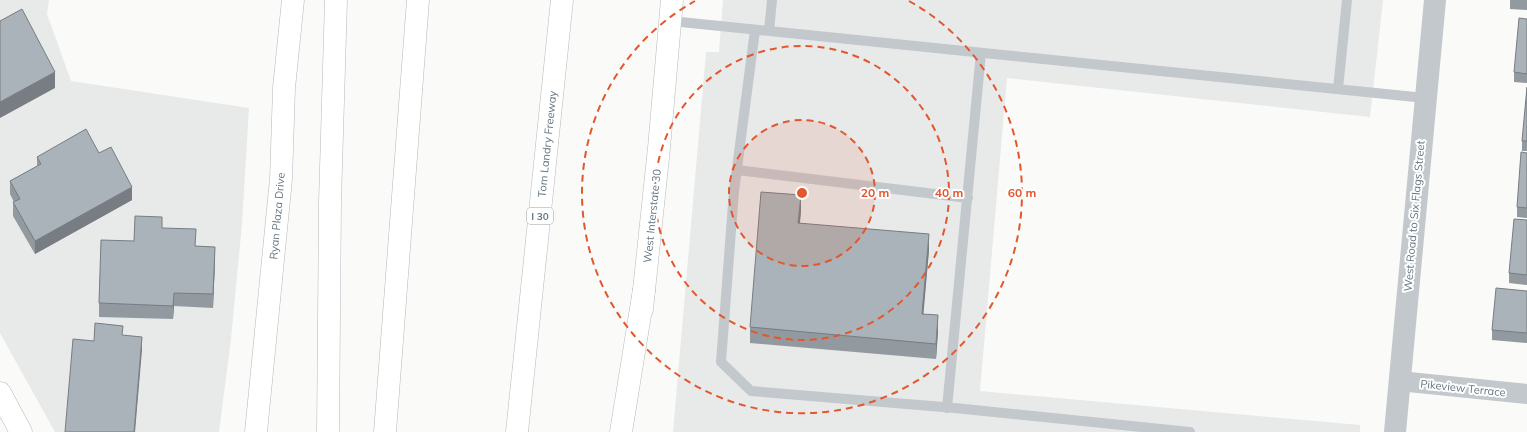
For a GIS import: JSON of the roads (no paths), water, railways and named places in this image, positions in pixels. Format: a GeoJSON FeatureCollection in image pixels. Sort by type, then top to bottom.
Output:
{"type":"FeatureCollection","features":[{"type":"Feature","properties":{"kind":"main road","name":"Ryan Plaza Drive"},"geometry":{"type":"LineString","coordinates":[[256,432],[281,179],[284,88],[293,0]]}},
{"type":"Feature","properties":{"kind":"main road"},"geometry":{"type":"LineString","coordinates":[[328,432],[330,202],[336,0]]}},
{"type":"Feature","properties":{"kind":"main road"},"geometry":{"type":"LineString","coordinates":[[385,432],[418,0]]}},
{"type":"Feature","properties":{"kind":"main road","name":"Tom Landry Freeway"},"geometry":{"type":"LineString","coordinates":[[517,432],[562,0]]}},
{"type":"Feature","properties":{"kind":"main road","name":"West Interstate 30"},"geometry":{"type":"LineString","coordinates":[[629,432],[659,148],[671,10]]}},
{"type":"Feature","properties":{"kind":"main road"},"geometry":{"type":"LineString","coordinates":[[621,432],[644,290]]}},
{"type":"Feature","properties":{"kind":"main road"},"geometry":{"type":"LineString","coordinates":[[0,393],[21,432]]}},
{"type":"Feature","properties":{"kind":"street","name":"West Road to Six Flags Street"},"geometry":{"type":"LineString","coordinates":[[1395,432],[1434,0]]}},
{"type":"Feature","properties":{"kind":"street","name":"Pikeview Terrace"},"geometry":{"type":"LineString","coordinates":[[1399,381],[1527,394]]}},
{"type":"Feature","properties":{"kind":"lane"},"geometry":{"type":"LineString","coordinates":[[769,31],[772,0]]}},
{"type":"Feature","properties":{"kind":"lane"},"geometry":{"type":"LineString","coordinates":[[1338,89],[1347,0]]}},
{"type":"Feature","properties":{"kind":"lane"},"geometry":{"type":"LineString","coordinates":[[671,10],[755,30],[1425,98]]}},
{"type":"Feature","properties":{"kind":"lane"},"geometry":{"type":"LineString","coordinates":[[755,30],[737,170],[721,362],[751,390],[1190,432]]}},
{"type":"Feature","properties":{"kind":"lane"},"geometry":{"type":"LineString","coordinates":[[947,408],[981,53]]}},
{"type":"Feature","properties":{"kind":"lane"},"geometry":{"type":"LineString","coordinates":[[737,170],[968,198]]}}]}
